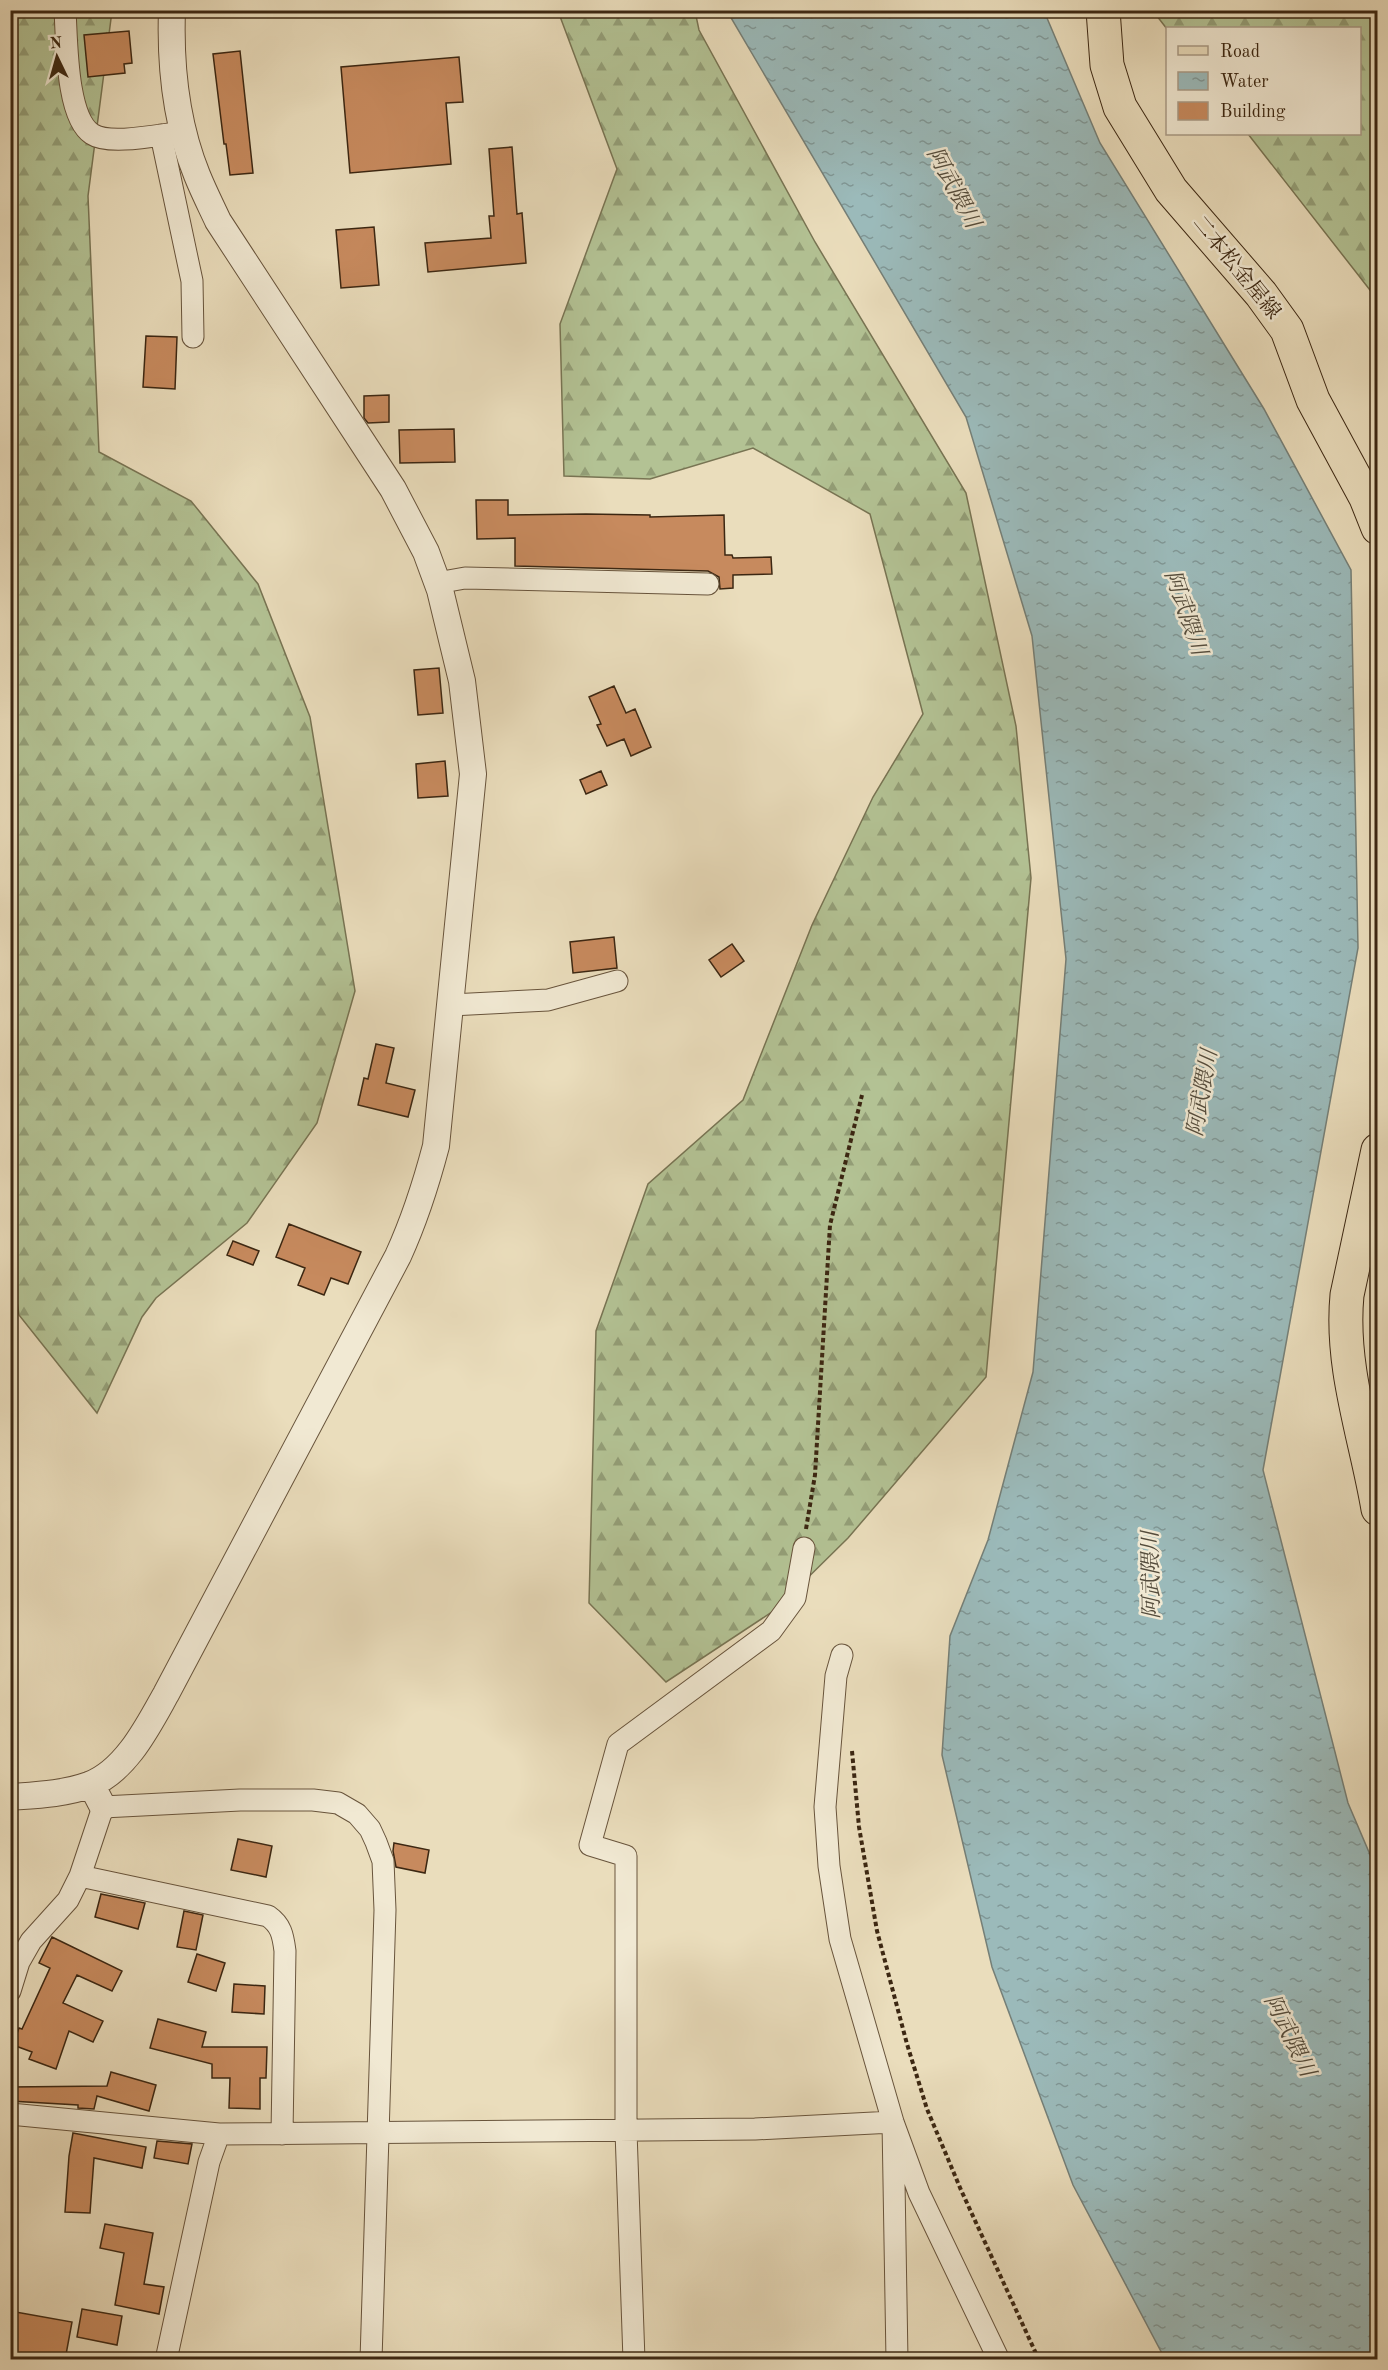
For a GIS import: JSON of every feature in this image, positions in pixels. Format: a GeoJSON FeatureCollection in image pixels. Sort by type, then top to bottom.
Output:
{"type":"FeatureCollection","features":[{"type":"Feature","properties":{"kind":"main road","name":"二本松金屋線"},"geometry":{"type":"LineString","coordinates":[[1103,10],[1107,65],[1120,108],[1171,190],[1239,266],[1287,330],[1313,400],[1366,498],[1377,528]]}},
{"type":"Feature","properties":{"kind":"main road"},"geometry":{"type":"LineString","coordinates":[[1377,1150],[1347,1295],[1345,1315],[1350,1375],[1377,1509]]}},
{"type":"Feature","properties":{"kind":"street"},"geometry":{"type":"LineString","coordinates":[[172,10],[174,79],[172,133],[192,280],[193,337]]}},
{"type":"Feature","properties":{"kind":"street"},"geometry":{"type":"LineString","coordinates":[[65,11],[72,85],[77,112],[83,125],[93,135],[112,140],[172,133]]}},
{"type":"Feature","properties":{"kind":"street"},"geometry":{"type":"LineString","coordinates":[[10,1797],[52,1794],[91,1784],[117,1765],[134,1746],[150,1722],[349,1351],[407,1235],[429,1176],[436,1146],[451,1005],[473,774],[462,681],[437,583],[426,552],[393,489],[218,221],[196,173],[172,133]]}},
{"type":"Feature","properties":{"kind":"street"},"geometry":{"type":"LineString","coordinates":[[437,583],[465,578],[708,584]]}},
{"type":"Feature","properties":{"kind":"street"},"geometry":{"type":"LineString","coordinates":[[451,1005],[548,1000],[617,981]]}},
{"type":"Feature","properties":{"kind":"street"},"geometry":{"type":"LineString","coordinates":[[634,2360],[626,2131],[626,1856],[590,1845],[618,1744],[771,1631],[795,1598],[804,1548]]}},
{"type":"Feature","properties":{"kind":"street"},"geometry":{"type":"LineString","coordinates":[[842,1655],[836,1676],[825,1807],[840,1940],[893,2122],[920,2193],[999,2360]]}},
{"type":"Feature","properties":{"kind":"street"},"geometry":{"type":"LineString","coordinates":[[10,1991],[19,1962],[32,1941],[68,1900],[80,1876],[104,1807],[91,1784]]}},
{"type":"Feature","properties":{"kind":"street"},"geometry":{"type":"LineString","coordinates":[[104,1807],[240,1800],[313,1800],[338,1803],[357,1814],[370,1828],[383,1861],[385,1910],[371,2360]]}},
{"type":"Feature","properties":{"kind":"street"},"geometry":{"type":"LineString","coordinates":[[80,1876],[268,1916],[278,1923],[283,1934],[285,1951],[282,2134]]}},
{"type":"Feature","properties":{"kind":"street"},"geometry":{"type":"LineString","coordinates":[[10,2114],[219,2134],[754,2129],[893,2122]]}},
{"type":"Feature","properties":{"kind":"street"},"geometry":{"type":"LineString","coordinates":[[893,2122],[897,2360]]}},
{"type":"Feature","properties":{"kind":"street"},"geometry":{"type":"LineString","coordinates":[[166,2360],[209,2162],[219,2134]]}},
{"type":"Feature","properties":{"kind":"path"},"geometry":{"type":"LineString","coordinates":[[804,1548],[808,1506],[815,1475],[830,1225],[862,1095]]}},
{"type":"Feature","properties":{"kind":"path"},"geometry":{"type":"LineString","coordinates":[[852,1749],[859,1827],[877,1931],[907,2044],[927,2109],[1039,2360]]}},
{"type":"Feature","properties":{"kind":"green space"},"geometry":{"type":"Polygon","coordinates":[[[10,11],[112,11],[88,196],[99,452],[191,501],[258,584],[310,717],[355,991],[317,1123],[247,1223],[156,1298],[142,1317],[97,1413],[19,1315],[10,1253],[10,11]]]}},
{"type":"Feature","properties":{"kind":"green space"},"geometry":{"type":"Polygon","coordinates":[[[558,11],[695,11],[699,30],[815,242],[966,493],[1016,726],[1031,878],[986,1377],[848,1538],[775,1610],[666,1682],[589,1603],[596,1331],[648,1184],[743,1100],[812,925],[873,797],[923,714],[870,514],[753,448],[650,479],[564,476],[560,324],[617,169],[558,11]]]}},
{"type":"Feature","properties":{"kind":"green space"},"geometry":{"type":"Polygon","coordinates":[[[1153,11],[1377,11],[1377,299],[1249,135],[1361,135],[1361,27],[1166,28],[1153,11]]]}},
{"type":"Feature","properties":{"kind":"water","name":"阿武隈川"},"geometry":{"type":"Polygon","coordinates":[[[727,11],[1044,11],[1100,143],[1264,409],[1351,570],[1358,948],[1263,1470],[1348,1803],[1377,1871],[1377,2359],[1165,2359],[1073,2185],[992,1967],[942,1755],[950,1636],[988,1540],[1033,1372],[1066,959],[1032,636],[966,417],[727,11]]]}},
{"type":"Feature","properties":{"kind":"building"},"geometry":{"type":"Polygon","coordinates":[[[129,31],[132,63],[124,64],[125,73],[88,77],[84,35],[129,31]]]}},
{"type":"Feature","properties":{"kind":"building"},"geometry":{"type":"Polygon","coordinates":[[[240,51],[253,173],[230,175],[213,54],[240,51]]]}},
{"type":"Feature","properties":{"kind":"building"},"geometry":{"type":"Polygon","coordinates":[[[459,57],[463,102],[446,103],[451,164],[350,173],[341,67],[459,57]]]}},
{"type":"Feature","properties":{"kind":"building"},"geometry":{"type":"Polygon","coordinates":[[[512,147],[517,214],[522,213],[526,263],[428,272],[425,243],[491,238],[489,216],[494,216],[489,149],[512,147]]]}},
{"type":"Feature","properties":{"kind":"building"},"geometry":{"type":"Polygon","coordinates":[[[374,227],[379,285],[341,288],[336,230],[374,227]]]}},
{"type":"Feature","properties":{"kind":"building"},"geometry":{"type":"Polygon","coordinates":[[[146,336],[177,337],[175,389],[143,387],[146,336]]]}},
{"type":"Feature","properties":{"kind":"building"},"geometry":{"type":"Polygon","coordinates":[[[389,395],[389,422],[368,423],[364,418],[364,396],[389,395]]]}},
{"type":"Feature","properties":{"kind":"building"},"geometry":{"type":"Polygon","coordinates":[[[454,429],[455,462],[400,463],[399,430],[454,429]]]}},
{"type":"Feature","properties":{"kind":"building"},"geometry":{"type":"Polygon","coordinates":[[[476,500],[508,500],[508,515],[586,514],[650,515],[650,517],[724,515],[725,555],[732,555],[733,558],[771,557],[772,574],[733,575],[733,588],[720,589],[719,577],[708,571],[515,566],[515,538],[477,539],[476,500]]]}},
{"type":"Feature","properties":{"kind":"building"},"geometry":{"type":"Polygon","coordinates":[[[439,668],[443,713],[418,715],[414,670],[439,668]]]}},
{"type":"Feature","properties":{"kind":"building"},"geometry":{"type":"Polygon","coordinates":[[[614,686],[626,713],[635,709],[651,747],[631,756],[624,739],[607,746],[597,725],[601,724],[589,697],[614,686]]]}},
{"type":"Feature","properties":{"kind":"building"},"geometry":{"type":"Polygon","coordinates":[[[445,761],[448,796],[418,798],[416,764],[445,761]]]}},
{"type":"Feature","properties":{"kind":"building"},"geometry":{"type":"Polygon","coordinates":[[[601,771],[607,785],[586,794],[580,780],[601,771]]]}},
{"type":"Feature","properties":{"kind":"building"},"geometry":{"type":"Polygon","coordinates":[[[614,937],[617,968],[573,973],[570,942],[614,937]]]}},
{"type":"Feature","properties":{"kind":"building"},"geometry":{"type":"Polygon","coordinates":[[[732,944],[744,961],[721,977],[709,960],[732,944]]]}},
{"type":"Feature","properties":{"kind":"building"},"geometry":{"type":"Polygon","coordinates":[[[376,1044],[394,1048],[386,1083],[415,1090],[408,1117],[358,1105],[364,1078],[368,1079],[376,1044]]]}},
{"type":"Feature","properties":{"kind":"building"},"geometry":{"type":"Polygon","coordinates":[[[289,1224],[361,1252],[348,1284],[331,1278],[324,1295],[298,1285],[305,1268],[276,1257],[289,1224]]]}},
{"type":"Feature","properties":{"kind":"building"},"geometry":{"type":"Polygon","coordinates":[[[233,1241],[259,1251],[253,1265],[227,1255],[233,1241]]]}},
{"type":"Feature","properties":{"kind":"building"},"geometry":{"type":"Polygon","coordinates":[[[238,1839],[272,1846],[266,1877],[231,1870],[238,1839]]]}},
{"type":"Feature","properties":{"kind":"building"},"geometry":{"type":"Polygon","coordinates":[[[394,1843],[429,1850],[425,1873],[396,1867],[394,1843]]]}},
{"type":"Feature","properties":{"kind":"building"},"geometry":{"type":"Polygon","coordinates":[[[101,1894],[145,1903],[138,1929],[95,1917],[101,1894]]]}},
{"type":"Feature","properties":{"kind":"building"},"geometry":{"type":"Polygon","coordinates":[[[184,1911],[203,1915],[196,1950],[177,1947],[184,1911]]]}},
{"type":"Feature","properties":{"kind":"building"},"geometry":{"type":"Polygon","coordinates":[[[52,1937],[122,1971],[112,1991],[77,1975],[63,2003],[103,2021],[93,2042],[69,2031],[56,2069],[29,2059],[32,2052],[13,2045],[19,2028],[22,2029],[50,1968],[39,1963],[52,1937]]]}},
{"type":"Feature","properties":{"kind":"building"},"geometry":{"type":"Polygon","coordinates":[[[197,1954],[225,1963],[216,1991],[188,1982],[197,1954]]]}},
{"type":"Feature","properties":{"kind":"building"},"geometry":{"type":"Polygon","coordinates":[[[234,1984],[265,1986],[264,2014],[232,2012],[234,1984]]]}},
{"type":"Feature","properties":{"kind":"building"},"geometry":{"type":"Polygon","coordinates":[[[158,2019],[206,2032],[202,2047],[267,2047],[266,2078],[260,2078],[260,2109],[229,2108],[230,2078],[212,2078],[212,2064],[150,2048],[158,2019]]]}},
{"type":"Feature","properties":{"kind":"building"},"geometry":{"type":"Polygon","coordinates":[[[111,2072],[156,2085],[149,2111],[97,2096],[94,2109],[78,2108],[78,2105],[10,2101],[10,2087],[107,2086],[111,2072]]]}},
{"type":"Feature","properties":{"kind":"building"},"geometry":{"type":"Polygon","coordinates":[[[73,2133],[146,2147],[142,2168],[94,2158],[90,2213],[65,2212],[73,2133]]]}},
{"type":"Feature","properties":{"kind":"building"},"geometry":{"type":"Polygon","coordinates":[[[157,2141],[192,2144],[188,2164],[154,2158],[157,2141]]]}},
{"type":"Feature","properties":{"kind":"building"},"geometry":{"type":"Polygon","coordinates":[[[105,2224],[153,2233],[144,2284],[164,2287],[159,2314],[115,2305],[124,2253],[100,2248],[105,2224]]]}},
{"type":"Feature","properties":{"kind":"building"},"geometry":{"type":"Polygon","coordinates":[[[82,2309],[122,2316],[117,2345],[77,2337],[82,2309]]]}},
{"type":"Feature","properties":{"kind":"building"},"geometry":{"type":"Polygon","coordinates":[[[10,2311],[72,2322],[65,2360],[10,2360],[10,2311]]]}}]}
